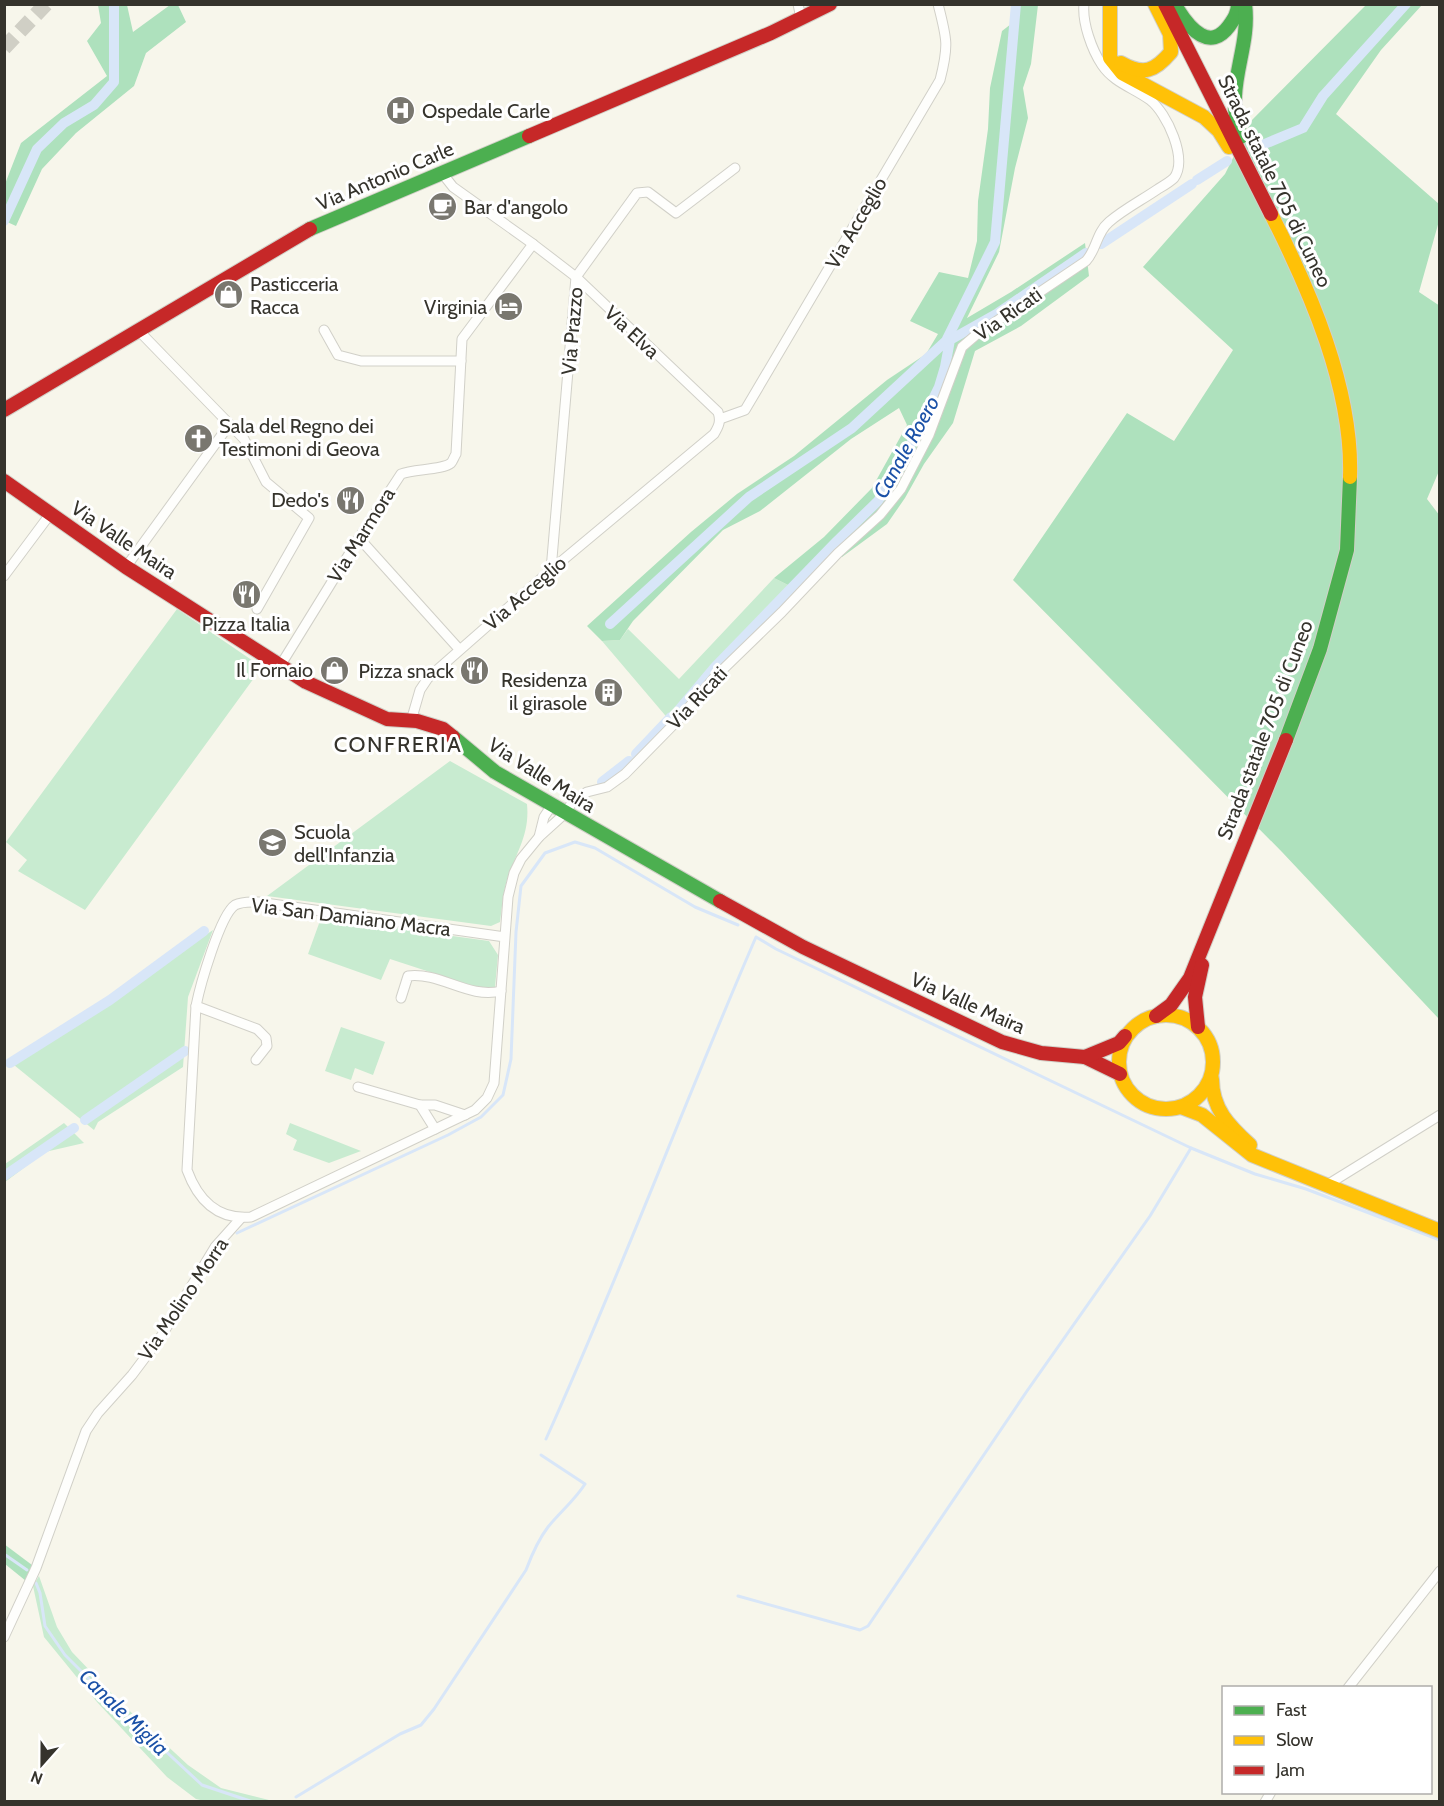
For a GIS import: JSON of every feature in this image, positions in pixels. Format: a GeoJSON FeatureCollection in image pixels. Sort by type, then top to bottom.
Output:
{"type":"FeatureCollection","features":[{"type":"Feature","properties":{"kind":"main road","name":"Via Antonio Carle"},"geometry":{"type":"LineString","coordinates":[[4,410],[304,232],[771,33],[799,11],[830,4]]}},
{"type":"Feature","properties":{"kind":"main road"},"geometry":{"type":"LineString","coordinates":[[1110,4],[1110,58],[1122,73],[1204,117],[1219,131],[1275,240],[1293,256]]}},
{"type":"Feature","properties":{"kind":"main road"},"geometry":{"type":"LineString","coordinates":[[1110,46],[1121,63],[1131,69],[1147,71],[1159,67],[1171,52],[1170,34],[1155,4]]}},
{"type":"Feature","properties":{"kind":"main road","name":"Strada statale 705 di Cuneo"},"geometry":{"type":"LineString","coordinates":[[1156,1016],[1171,1005],[1190,978],[1230,874],[1295,719],[1320,649],[1347,550],[1350,471],[1348,431],[1315,309],[1293,256],[1165,4]]}},
{"type":"Feature","properties":{"kind":"main road"},"geometry":{"type":"LineString","coordinates":[[1175,4],[1186,24],[1199,36],[1215,38],[1227,32],[1239,11],[1238,4]]}},
{"type":"Feature","properties":{"kind":"main road"},"geometry":{"type":"LineString","coordinates":[[1245,4],[1245,22],[1235,84],[1233,115],[1287,234],[1293,256]]}},
{"type":"Feature","properties":{"kind":"main road","name":"Via Valle Maira"},"geometry":{"type":"LineString","coordinates":[[4,481],[126,567],[280,666],[330,694],[378,716],[443,729],[495,772],[776,933],[993,1038],[1031,1051],[1085,1057],[1120,1074]]}},
{"type":"Feature","properties":{"kind":"main road","name":"Strada statale 705 di Cuneo"},"geometry":{"type":"LineString","coordinates":[[1198,1028],[1195,997],[1210,931]]}},
{"type":"Feature","properties":{"kind":"main road"},"geometry":{"type":"LineString","coordinates":[[1267,1160],[1227,1122],[1216,1106],[1211,1093],[1213,1062],[1211,1049],[1206,1037],[1198,1028],[1186,1019],[1171,1015],[1156,1016],[1136,1025],[1129,1032],[1120,1052],[1120,1074],[1126,1088],[1143,1103],[1150,1107],[1165,1109],[1181,1107],[1198,1111],[1209,1118],[1238,1147],[1267,1160],[1323,1184],[1440,1231]]}},
{"type":"Feature","properties":{"kind":"main road","name":"Via Valle Maira"},"geometry":{"type":"LineString","coordinates":[[1085,1057],[1119,1043],[1129,1032]]}},
{"type":"Feature","properties":{"kind":"main road"},"geometry":{"type":"LineString","coordinates":[[1181,1107],[1194,1100],[1204,1090],[1211,1076],[1213,1062]]}},
{"type":"Feature","properties":{"kind":"street","name":"Via Acceglio"},"geometry":{"type":"LineString","coordinates":[[411,721],[420,690],[428,678],[459,649],[714,434],[719,427],[720,419],[745,410],[940,80],[946,56],[947,39],[938,4]]}},
{"type":"Feature","properties":{"kind":"street","name":"Via Ricati"},"geometry":{"type":"LineString","coordinates":[[565,812],[573,801],[587,792],[607,787],[625,774],[679,719],[714,678],[879,515],[901,489],[929,435],[962,347],[976,335],[1086,261],[1095,249],[1098,235],[1108,223],[1174,178],[1178,163],[1176,142],[1163,116],[1150,100],[1122,85],[1102,66],[1083,15],[1084,4]]}},
{"type":"Feature","properties":{"kind":"street","name":"Via Prazzo"},"geometry":{"type":"LineString","coordinates":[[551,570],[576,277],[637,193],[648,192],[676,213],[735,168]]}},
{"type":"Feature","properties":{"kind":"street","name":"Via Elva"},"geometry":{"type":"LineString","coordinates":[[442,173],[453,187],[576,277],[718,412],[720,419]]}},
{"type":"Feature","properties":{"kind":"street","name":"Via Marmora"},"geometry":{"type":"LineString","coordinates":[[280,666],[401,474],[450,464],[456,454],[462,339],[533,244]]}},
{"type":"Feature","properties":{"kind":"street"},"geometry":{"type":"LineString","coordinates":[[138,330],[244,439],[266,482],[309,518],[257,609]]}},
{"type":"Feature","properties":{"kind":"street"},"geometry":{"type":"LineString","coordinates":[[324,330],[338,355],[361,361],[461,361]]}},
{"type":"Feature","properties":{"kind":"street"},"geometry":{"type":"LineString","coordinates":[[126,567],[229,424]]}},
{"type":"Feature","properties":{"kind":"street"},"geometry":{"type":"LineString","coordinates":[[4,576],[51,513]]}},
{"type":"Feature","properties":{"kind":"street"},"geometry":{"type":"LineString","coordinates":[[359,538],[459,649]]}},
{"type":"Feature","properties":{"kind":"street","name":"Via Molino Morra"},"geometry":{"type":"LineString","coordinates":[[539,837],[544,817],[552,805]]}},
{"type":"Feature","properties":{"kind":"street","name":"Via Molino Morra"},"geometry":{"type":"LineString","coordinates":[[4,1637],[36,1568],[86,1431],[162,1335],[215,1247],[241,1218],[251,1217],[475,1110],[487,1098],[494,1083],[508,897],[514,873],[521,859],[539,837],[565,812]]}},
{"type":"Feature","properties":{"kind":"street","name":"Via San Damiano Macra"},"geometry":{"type":"LineString","coordinates":[[241,1218],[228,1216],[208,1204],[194,1188],[187,1170],[196,1006],[200,984],[225,918],[234,906],[245,902],[258,902],[505,937]]}},
{"type":"Feature","properties":{"kind":"street"},"geometry":{"type":"LineString","coordinates":[[401,998],[408,976],[422,974],[476,993],[489,994],[501,991]]}},
{"type":"Feature","properties":{"kind":"street"},"geometry":{"type":"LineString","coordinates":[[196,1006],[257,1029],[266,1038],[267,1046],[256,1060]]}},
{"type":"Feature","properties":{"kind":"street"},"geometry":{"type":"LineString","coordinates":[[358,1087],[420,1105],[435,1105],[465,1114]]}},
{"type":"Feature","properties":{"kind":"street"},"geometry":{"type":"LineString","coordinates":[[420,1105],[435,1129]]}},
{"type":"Feature","properties":{"kind":"street"},"geometry":{"type":"LineString","coordinates":[[1323,1184],[1440,1115]]}},
{"type":"Feature","properties":{"kind":"street"},"geometry":{"type":"LineString","coordinates":[[1350,1686],[1440,1570]]}},
{"type":"Feature","properties":{"kind":"green space"},"geometry":{"type":"Polygon","coordinates":[[[98,5],[127,5],[133,32],[170,5],[178,5],[186,22],[146,53],[134,86],[76,133],[42,169],[16,226],[5,221],[5,184],[21,143],[107,76],[87,41],[101,23],[98,5]]]}},
{"type":"Feature","properties":{"kind":"green space"},"geometry":{"type":"Polygon","coordinates":[[[1012,5],[1038,5],[1031,64],[1023,88],[1028,118],[1015,168],[999,252],[967,318],[1085,243],[1089,276],[1021,326],[975,351],[953,423],[924,464],[887,524],[842,557],[839,549],[798,590],[774,578],[824,537],[872,488],[907,425],[899,408],[851,439],[760,511],[723,530],[633,621],[620,640],[602,641],[587,626],[691,532],[737,494],[794,456],[887,380],[926,354],[938,334],[910,321],[939,272],[968,278],[977,241],[978,201],[988,129],[990,88],[1002,31],[1011,24],[1012,5]]]}},
{"type":"Feature","properties":{"kind":"green space"},"geometry":{"type":"Polygon","coordinates":[[[1366,5],[1422,5],[1381,50],[1336,114],[1439,204],[1439,221],[1419,292],[1440,306],[1439,471],[1427,499],[1440,516],[1439,1019],[1282,852],[1013,580],[1127,413],[1174,441],[1233,350],[1143,267],[1225,174],[1252,120],[1366,5]]]}},
{"type":"Feature","properties":{"kind":"green space"},"geometry":{"type":"Polygon","coordinates":[[[774,578],[798,590],[755,635],[712,673],[670,721],[602,641],[620,640],[628,629],[679,679],[774,578]]]}},
{"type":"Feature","properties":{"kind":"green space"},"geometry":{"type":"Polygon","coordinates":[[[177,609],[262,667],[85,910],[18,871],[27,860],[6,842],[177,609]]]}},
{"type":"Feature","properties":{"kind":"green space"},"geometry":{"type":"Polygon","coordinates":[[[450,761],[527,804],[522,843],[507,880],[500,922],[491,926],[267,896],[450,761]]]}},
{"type":"Feature","properties":{"kind":"green space"},"geometry":{"type":"Polygon","coordinates":[[[321,918],[489,941],[498,955],[495,987],[485,990],[390,959],[381,980],[308,954],[321,918]]]}},
{"type":"Feature","properties":{"kind":"green space"},"geometry":{"type":"Polygon","coordinates":[[[213,930],[188,997],[183,1067],[98,1122],[94,1130],[14,1065],[213,930]]]}},
{"type":"Feature","properties":{"kind":"green space"},"geometry":{"type":"Polygon","coordinates":[[[341,1027],[385,1042],[373,1075],[355,1068],[351,1080],[325,1071],[341,1027]]]}},
{"type":"Feature","properties":{"kind":"green space"},"geometry":{"type":"Polygon","coordinates":[[[64,1123],[84,1143],[45,1152],[5,1182],[5,1164],[64,1123]]]}},
{"type":"Feature","properties":{"kind":"green space"},"geometry":{"type":"Polygon","coordinates":[[[290,1123],[361,1151],[329,1163],[293,1150],[297,1140],[286,1134],[290,1123]]]}},
{"type":"Feature","properties":{"kind":"green space"},"geometry":{"type":"Polygon","coordinates":[[[4,1544],[32,1565],[26,1581],[5,1564],[4,1544]]]}},
{"type":"Feature","properties":{"kind":"green space"},"geometry":{"type":"Polygon","coordinates":[[[39,1576],[57,1627],[72,1652],[120,1702],[188,1765],[221,1788],[273,1801],[196,1799],[167,1777],[97,1702],[44,1637],[33,1586],[39,1576]]]}},
{"type":"Feature","properties":{"kind":"waterway"},"geometry":{"type":"LineString","coordinates":[[4,221],[37,149],[64,123],[94,105],[114,82],[114,4]]}},
{"type":"Feature","properties":{"kind":"waterway"},"geometry":{"type":"LineString","coordinates":[[610,624],[749,497],[852,428],[946,341],[995,242],[1016,4]]}},
{"type":"Feature","properties":{"kind":"waterway","name":"Canale Roero"},"geometry":{"type":"LineString","coordinates":[[1255,148],[1303,128],[1323,96],[1406,4]]}},
{"type":"Feature","properties":{"kind":"waterway"},"geometry":{"type":"LineString","coordinates":[[1197,180],[1227,161]]}},
{"type":"Feature","properties":{"kind":"waterway","name":"Canale Roero"},"geometry":{"type":"LineString","coordinates":[[1101,244],[1192,184]]}},
{"type":"Feature","properties":{"kind":"waterway","name":"Canale Roero"},"geometry":{"type":"LineString","coordinates":[[678,711],[715,667],[878,501],[902,462],[939,387],[950,340],[998,313],[1086,253]]}},
{"type":"Feature","properties":{"kind":"waterway"},"geometry":{"type":"LineString","coordinates":[[636,754],[671,717]]}},
{"type":"Feature","properties":{"kind":"waterway"},"geometry":{"type":"LineString","coordinates":[[602,782],[629,761]]}},
{"type":"Feature","properties":{"kind":"waterway"},"geometry":{"type":"LineString","coordinates":[[237,1233],[448,1135],[481,1117],[503,1095],[511,1059],[516,932],[521,886],[545,853],[575,842],[595,848],[695,907],[738,925]]}},
{"type":"Feature","properties":{"kind":"waterway"},"geometry":{"type":"LineString","coordinates":[[10,1063],[110,1000],[204,931]]}},
{"type":"Feature","properties":{"kind":"waterway"},"geometry":{"type":"LineString","coordinates":[[546,1439],[574,1377],[756,937],[776,949],[1191,1148],[1255,1174],[1306,1189],[1440,1240]]}},
{"type":"Feature","properties":{"kind":"waterway"},"geometry":{"type":"LineString","coordinates":[[85,1120],[185,1051]]}},
{"type":"Feature","properties":{"kind":"waterway"},"geometry":{"type":"LineString","coordinates":[[4,1176],[74,1128]]}},
{"type":"Feature","properties":{"kind":"waterway"},"geometry":{"type":"LineString","coordinates":[[738,1596],[860,1630],[868,1626],[1027,1391],[1150,1216],[1191,1148]]}},
{"type":"Feature","properties":{"kind":"waterway"},"geometry":{"type":"LineString","coordinates":[[296,1797],[400,1734],[421,1725],[434,1709],[526,1570],[544,1532],[585,1484],[541,1455]]}},
{"type":"Feature","properties":{"kind":"waterway","name":"Canale Miglia"},"geometry":{"type":"LineString","coordinates":[[4,1554],[27,1570]]}},
{"type":"Feature","properties":{"kind":"waterway","name":"Canale Miglia"},"geometry":{"type":"LineString","coordinates":[[36,1583],[40,1593],[45,1626],[65,1655],[202,1785],[253,1802]]}},
{"type":"Feature","properties":{"kind":"tunnel"},"geometry":{"type":"LineString","coordinates":[[4,48],[46,4]]}},
{"type":"Feature","properties":{"kind":"traffic: fast"},"geometry":{"type":"LineString","coordinates":[[1178,10],[1194,30],[1201,35],[1215,37],[1222,34],[1231,23],[1238,4]]}},
{"type":"Feature","properties":{"kind":"traffic: fast"},"geometry":{"type":"LineString","coordinates":[[1241,137],[1236,118],[1235,101],[1246,21],[1245,4]]}},
{"type":"Feature","properties":{"kind":"traffic: fast"},"geometry":{"type":"LineString","coordinates":[[310,229],[529,136]]}},
{"type":"Feature","properties":{"kind":"traffic: fast"},"geometry":{"type":"LineString","coordinates":[[1286,740],[1320,649],[1347,550],[1350,477]]}},
{"type":"Feature","properties":{"kind":"traffic: fast"},"geometry":{"type":"LineString","coordinates":[[453,737],[495,772],[720,901]]}},
{"type":"Feature","properties":{"kind":"traffic: slow"},"geometry":{"type":"LineString","coordinates":[[1110,4],[1110,58],[1122,73],[1204,117],[1219,131],[1229,147]]}},
{"type":"Feature","properties":{"kind":"traffic: slow"},"geometry":{"type":"LineString","coordinates":[[1121,63],[1136,69],[1149,70],[1160,64],[1171,52],[1170,34],[1155,4]]}},
{"type":"Feature","properties":{"kind":"traffic: slow"},"geometry":{"type":"LineString","coordinates":[[1271,214],[1314,308],[1337,375],[1349,444],[1350,477]]}},
{"type":"Feature","properties":{"kind":"traffic: slow"},"geometry":{"type":"LineString","coordinates":[[1166,1015],[1184,1019],[1199,1029],[1209,1044],[1213,1062],[1209,1080],[1199,1095],[1184,1105],[1166,1109],[1148,1105],[1133,1095],[1123,1080],[1119,1062],[1123,1044],[1133,1029],[1148,1019],[1166,1015]]}},
{"type":"Feature","properties":{"kind":"traffic: slow"},"geometry":{"type":"LineString","coordinates":[[1212,1079],[1218,1108],[1235,1131],[1250,1145]]}},
{"type":"Feature","properties":{"kind":"traffic: slow"},"geometry":{"type":"LineString","coordinates":[[1181,1107],[1202,1115],[1252,1155],[1440,1231]]}},
{"type":"Feature","properties":{"kind":"traffic: jam"},"geometry":{"type":"LineString","coordinates":[[529,136],[771,33],[830,4]]}},
{"type":"Feature","properties":{"kind":"traffic: jam"},"geometry":{"type":"LineString","coordinates":[[1165,4],[1271,214]]}},
{"type":"Feature","properties":{"kind":"traffic: jam"},"geometry":{"type":"LineString","coordinates":[[4,410],[310,229]]}},
{"type":"Feature","properties":{"kind":"traffic: jam"},"geometry":{"type":"LineString","coordinates":[[4,481],[126,567],[306,682],[387,719],[417,721],[443,729],[453,737]]}},
{"type":"Feature","properties":{"kind":"traffic: jam"},"geometry":{"type":"LineString","coordinates":[[1156,1016],[1171,1005],[1190,978],[1286,740]]}},
{"type":"Feature","properties":{"kind":"traffic: jam"},"geometry":{"type":"LineString","coordinates":[[720,901],[803,947],[1002,1042],[1041,1053],[1085,1057],[1120,1074]]}},
{"type":"Feature","properties":{"kind":"traffic: jam"},"geometry":{"type":"LineString","coordinates":[[1198,1027],[1195,997],[1202,965]]}},
{"type":"Feature","properties":{"kind":"traffic: jam"},"geometry":{"type":"LineString","coordinates":[[1085,1057],[1119,1043],[1125,1036]]}},
{"type":"Feature","properties":{"kind":"place","name":"Ospedale Carle"},"geometry":{"type":"Point","coordinates":[401,111]}},
{"type":"Feature","properties":{"kind":"place","name":"Bar d'angolo"},"geometry":{"type":"Point","coordinates":[443,207]}},
{"type":"Feature","properties":{"kind":"place","name":"Pasticceria Racca"},"geometry":{"type":"Point","coordinates":[229,295]}},
{"type":"Feature","properties":{"kind":"place","name":"Virginia"},"geometry":{"type":"Point","coordinates":[508,307]}},
{"type":"Feature","properties":{"kind":"place","name":"Sala del Regno dei Testimoni di Geova"},"geometry":{"type":"Point","coordinates":[198,438]}},
{"type":"Feature","properties":{"kind":"place","name":"Dedo's"},"geometry":{"type":"Point","coordinates":[350,500]}},
{"type":"Feature","properties":{"kind":"place","name":"Pizza Italia"},"geometry":{"type":"Point","coordinates":[246,594]}},
{"type":"Feature","properties":{"kind":"place","name":"Il Fornaio"},"geometry":{"type":"Point","coordinates":[334,670]}},
{"type":"Feature","properties":{"kind":"place","name":"Pizza snack"},"geometry":{"type":"Point","coordinates":[475,671]}},
{"type":"Feature","properties":{"kind":"place","name":"Residenza il girasole"},"geometry":{"type":"Point","coordinates":[608,692]}},
{"type":"Feature","properties":{"kind":"place","name":"Scuola dell'Infanzia"},"geometry":{"type":"Point","coordinates":[273,843]}},
{"type":"Feature","properties":{"kind":"district","name":"CONFRERIA"},"geometry":{"type":"Point","coordinates":[398,744]}}]}
